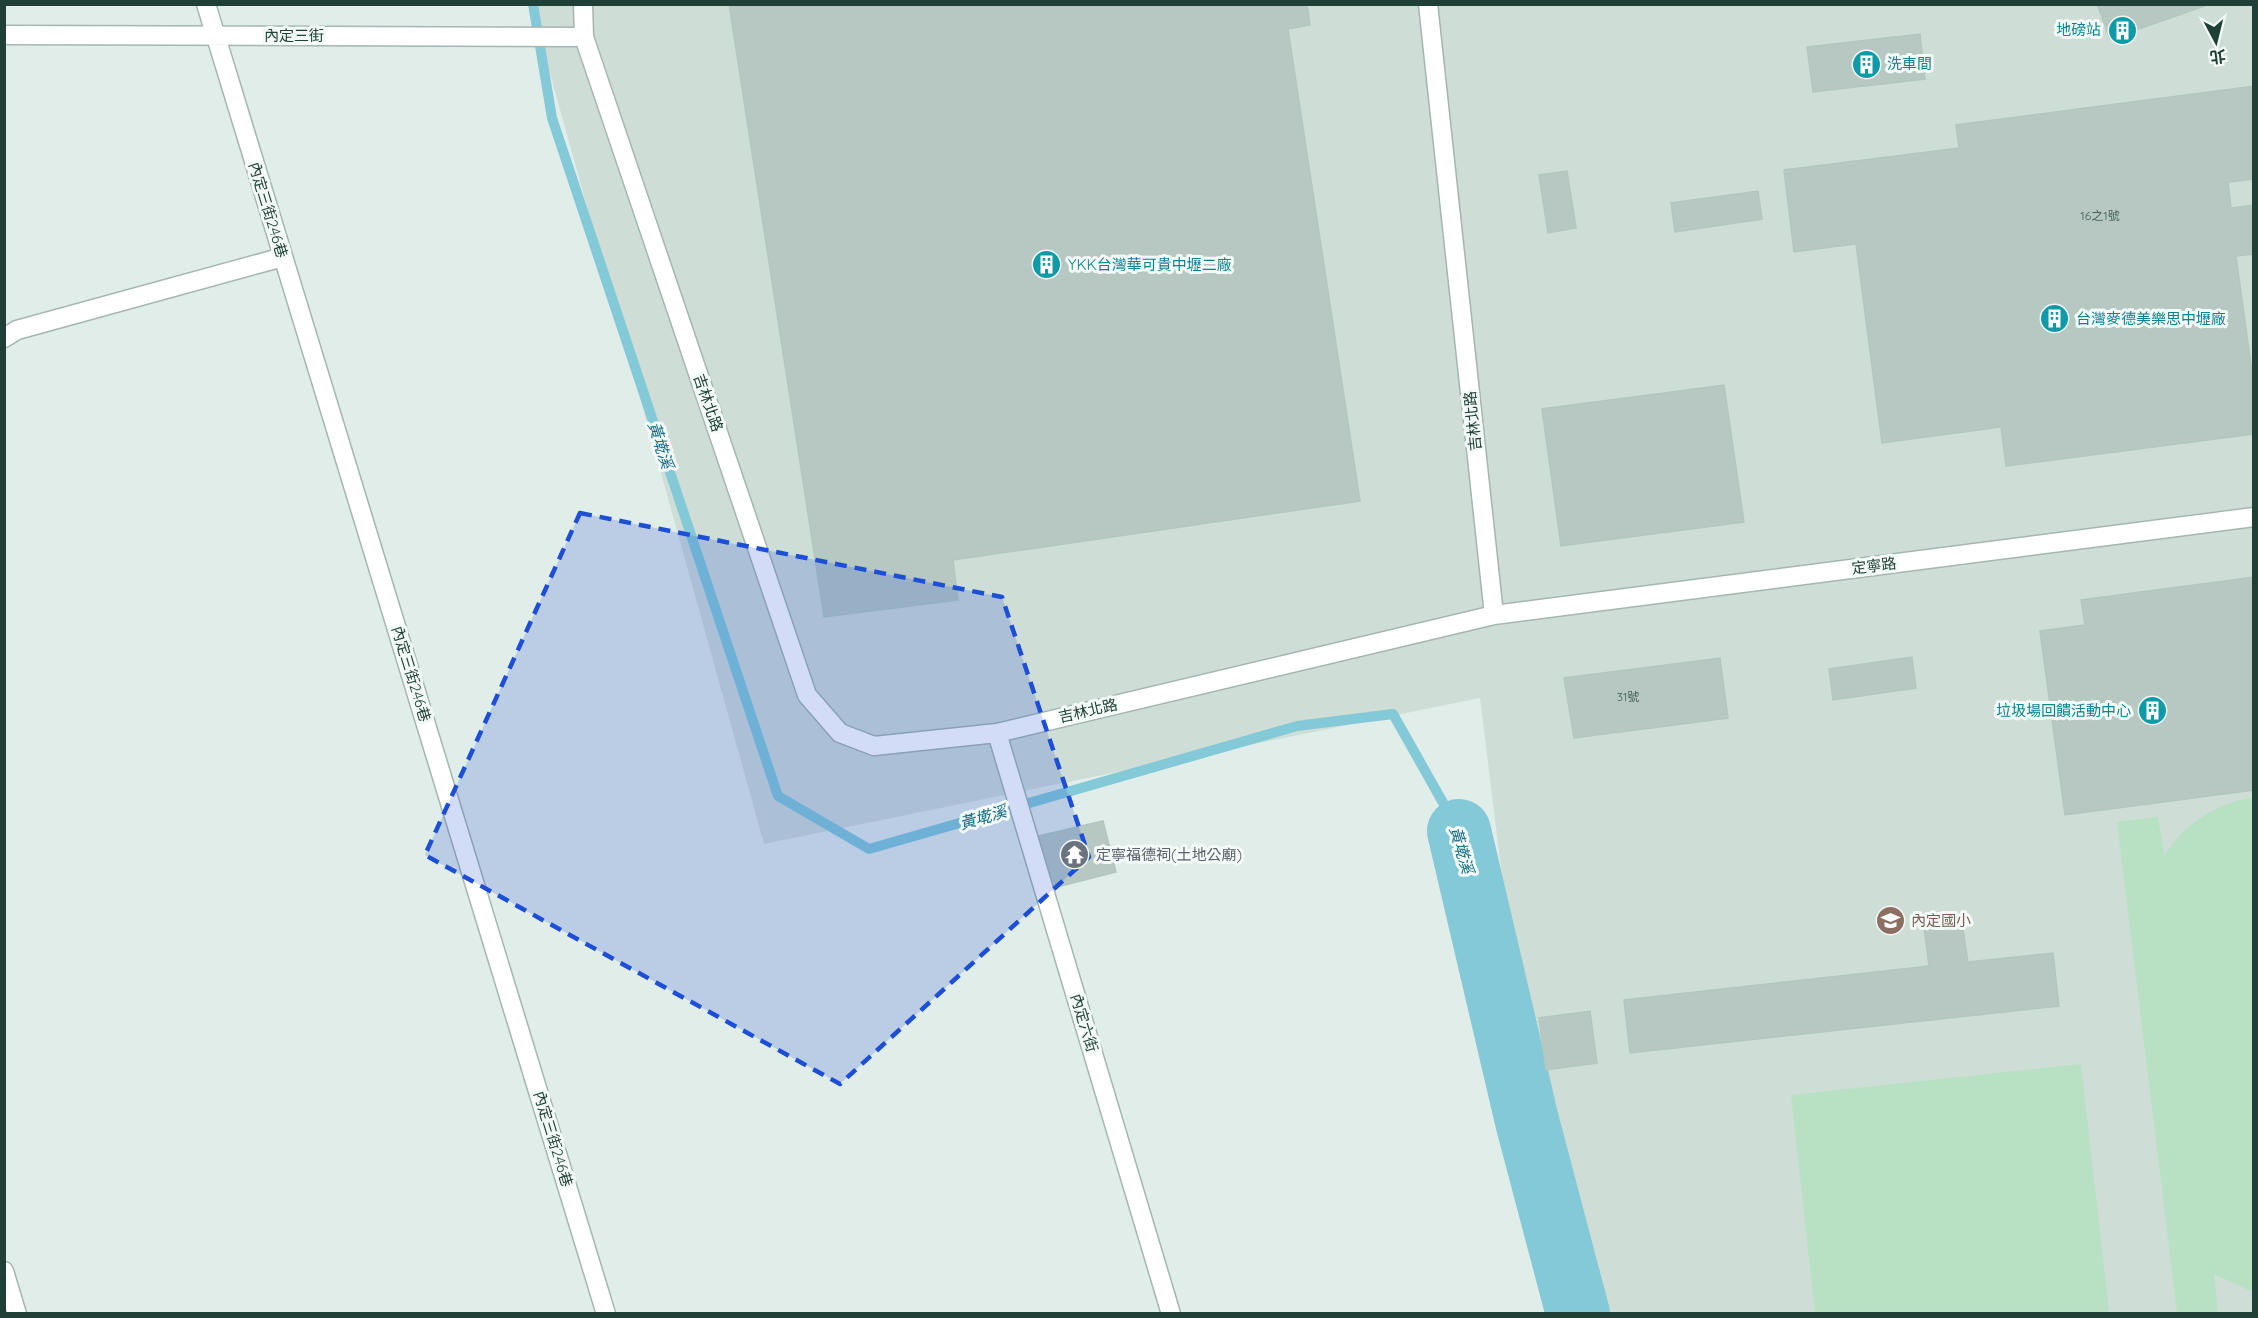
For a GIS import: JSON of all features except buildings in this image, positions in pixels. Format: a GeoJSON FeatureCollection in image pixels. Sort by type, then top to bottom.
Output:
{"type":"FeatureCollection","features":[{"type":"Feature","properties":{"kind":"street","name":"內定三街246巷"},"geometry":{"type":"LineString","coordinates":[[206,4],[606,1314]]}},
{"type":"Feature","properties":{"kind":"street","name":"吉林北路"},"geometry":{"type":"LineString","coordinates":[[583,4],[584,37],[807,695],[840,733],[874,747],[997,733],[1494,615],[1428,4]]}},
{"type":"Feature","properties":{"kind":"street","name":"內定三街"},"geometry":{"type":"LineString","coordinates":[[4,35],[584,37]]}},
{"type":"Feature","properties":{"kind":"street"},"geometry":{"type":"LineString","coordinates":[[4,338],[17,330],[283,258]]}},
{"type":"Feature","properties":{"kind":"street","name":"定寧路"},"geometry":{"type":"LineString","coordinates":[[1494,615],[2253,517]]}},
{"type":"Feature","properties":{"kind":"street","name":"內定六街"},"geometry":{"type":"LineString","coordinates":[[997,733],[1171,1314]]}},
{"type":"Feature","properties":{"kind":"street"},"geometry":{"type":"LineString","coordinates":[[4,1270],[17,1314]]}},
{"type":"Feature","properties":{"kind":"highlighted area"},"geometry":{"type":"Polygon","coordinates":[[[580,513],[1002,597],[1089,857],[840,1084],[425,855],[580,513]]]}},
{"type":"Feature","properties":{"kind":"shaded area"},"geometry":{"type":"Polygon","coordinates":[[[531,5],[2253,5],[2253,1313],[1556,1313],[1480,698],[764,844],[531,5]]]}},
{"type":"Feature","properties":{"kind":"green space"},"geometry":{"type":"Polygon","coordinates":[[[2253,798],[2253,1292],[2214,1274],[2218,1313],[2177,1313],[2117,822],[2158,817],[2164,855],[2182,833],[2200,818],[2226,804],[2253,798]]]}},
{"type":"Feature","properties":{"kind":"green space"},"geometry":{"type":"Polygon","coordinates":[[[2081,1064],[2109,1311],[2088,1314],[1815,1313],[1791,1095],[2081,1064]]]}},
{"type":"Feature","properties":{"kind":"waterway","name":"黃墘溪"},"geometry":{"type":"LineString","coordinates":[[533,4],[552,118],[778,796],[869,849],[1297,726],[1393,714],[1459,831]]}},
{"type":"Feature","properties":{"kind":"waterway","name":"黃墘溪"},"geometry":{"type":"LineString","coordinates":[[1459,831],[1527,1121],[1578,1314]]}},
{"type":"Feature","properties":{"kind":"place","name":"地磅站"},"geometry":{"type":"Point","coordinates":[2122,30]}},
{"type":"Feature","properties":{"kind":"place","name":"洗車間"},"geometry":{"type":"Point","coordinates":[1866,64]}},
{"type":"Feature","properties":{"kind":"place","name":"YKK台灣華可貴中壢二廠"},"geometry":{"type":"Point","coordinates":[1047,265]}},
{"type":"Feature","properties":{"kind":"place","name":"台灣麥德美樂思中壢廠"},"geometry":{"type":"Point","coordinates":[2055,319]}},
{"type":"Feature","properties":{"kind":"place","name":"垃圾場回饋活動中心"},"geometry":{"type":"Point","coordinates":[2152,711]}},
{"type":"Feature","properties":{"kind":"place","name":"定寧福德祠(土地公廟)"},"geometry":{"type":"Point","coordinates":[1075,855]}},
{"type":"Feature","properties":{"kind":"place","name":"內定國小"},"geometry":{"type":"Point","coordinates":[1890,921]}}]}
